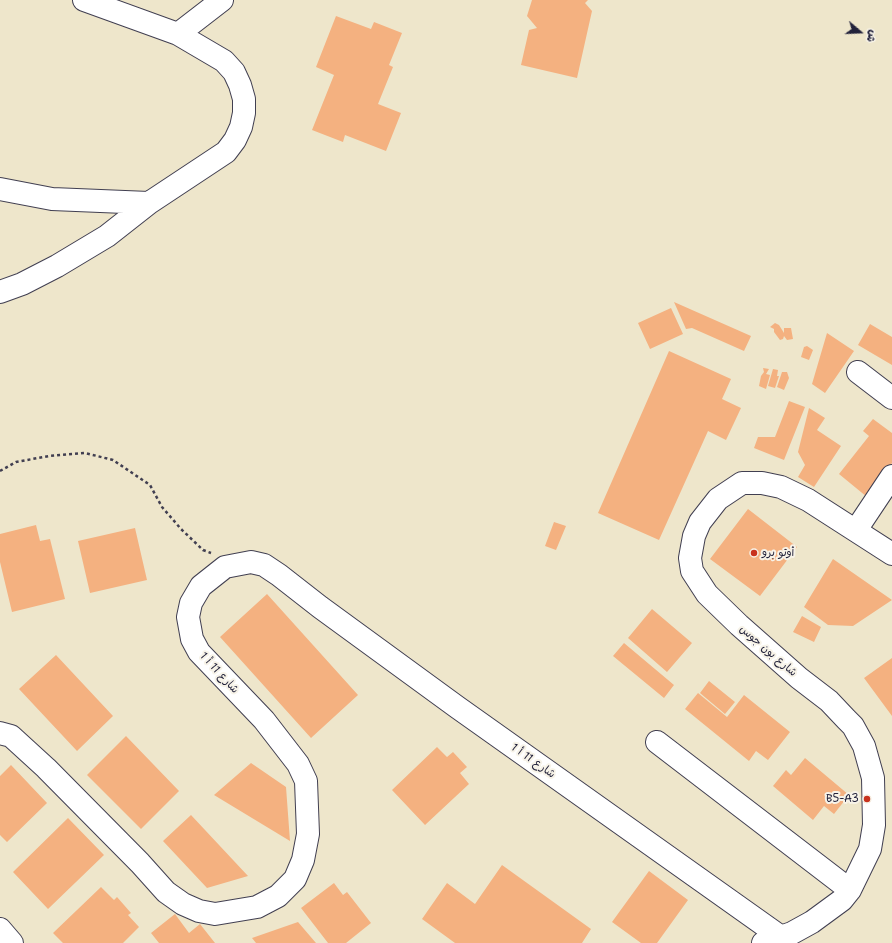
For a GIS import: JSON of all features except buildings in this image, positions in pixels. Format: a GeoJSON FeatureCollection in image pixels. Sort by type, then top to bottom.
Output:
{"type":"FeatureCollection","features":[{"type":"Feature","properties":{"kind":"street"},"geometry":{"type":"LineString","coordinates":[[0,292],[22,284],[57,266],[107,236],[149,203],[226,152],[235,140],[241,127],[244,113],[244,99],[234,72],[224,61],[178,34],[84,0]]}},
{"type":"Feature","properties":{"kind":"street"},"geometry":{"type":"LineString","coordinates":[[178,34],[222,0]]}},
{"type":"Feature","properties":{"kind":"street"},"geometry":{"type":"LineString","coordinates":[[0,190],[52,199],[149,203]]}},
{"type":"Feature","properties":{"kind":"street"},"geometry":{"type":"LineString","coordinates":[[858,372],[892,398]]}},
{"type":"Feature","properties":{"kind":"street"},"geometry":{"type":"LineString","coordinates":[[856,530],[892,476]]}},
{"type":"Feature","properties":{"kind":"street","name":"شارع بون جوس"},"geometry":{"type":"LineString","coordinates":[[781,939],[828,912],[842,900],[850,890],[870,849],[874,825],[874,784],[864,746],[853,726],[838,710],[738,625],[707,594],[692,571],[690,558],[694,536],[707,510],[718,499],[742,483],[762,483],[781,487],[808,500],[892,554]]}},
{"type":"Feature","properties":{"kind":"street","name":"شارع 11 أ 1"},"geometry":{"type":"LineString","coordinates":[[0,733],[10,736],[46,768],[140,863],[166,892],[183,904],[199,911],[215,914],[257,907],[278,896],[295,879],[303,860],[308,834],[306,781],[298,764],[264,720],[199,652],[192,639],[188,617],[191,603],[201,586],[225,567],[237,563],[251,562],[264,565],[451,703],[781,939]]}},
{"type":"Feature","properties":{"kind":"street"},"geometry":{"type":"LineString","coordinates":[[657,742],[850,890]]}},
{"type":"Feature","properties":{"kind":"street"},"geometry":{"type":"LineString","coordinates":[[0,929],[12,943]]}},
{"type":"Feature","properties":{"kind":"path"},"geometry":{"type":"LineString","coordinates":[[0,471],[16,462],[49,456],[85,453],[113,460],[150,485],[162,507],[181,530],[203,550],[237,563]]}},
{"type":"Feature","properties":{"kind":"place","name":"أوتو برو"},"geometry":{"type":"Point","coordinates":[754,553]}},
{"type":"Feature","properties":{"kind":"place","name":"B5-A3"},"geometry":{"type":"Point","coordinates":[867,799]}}]}
